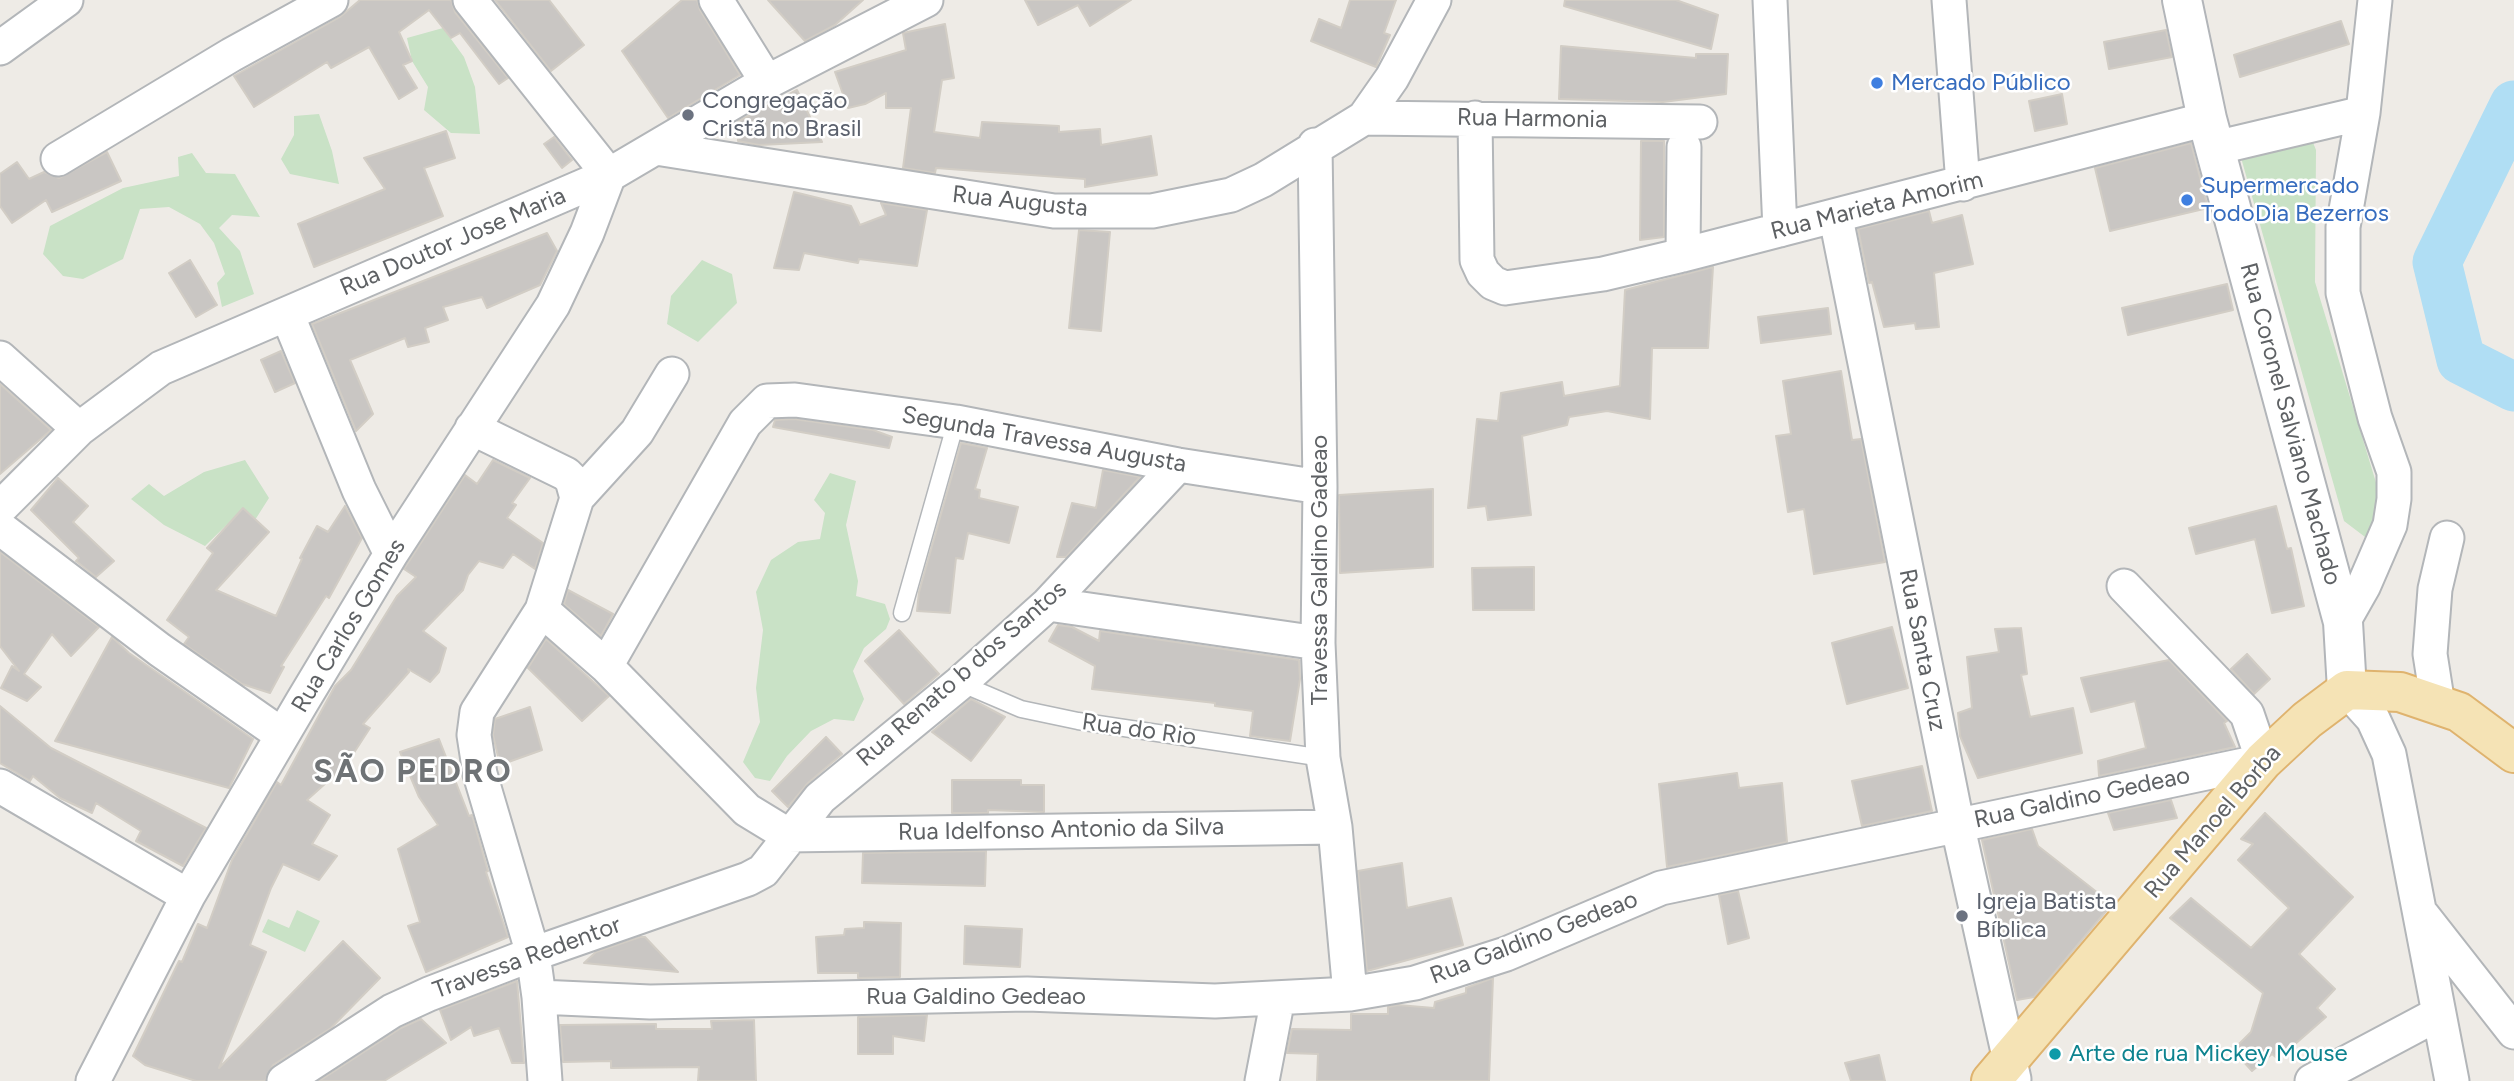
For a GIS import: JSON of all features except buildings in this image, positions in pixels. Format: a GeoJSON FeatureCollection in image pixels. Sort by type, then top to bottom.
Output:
{"type":"FeatureCollection","features":[{"type":"Feature","properties":{"kind":"main road","name":"Rua Coronel Salviano Machado"},"geometry":{"type":"LineString","coordinates":[[2182,0],[2211,134],[2343,622],[2347,690]]}},
{"type":"Feature","properties":{"kind":"main road"},"geometry":{"type":"LineString","coordinates":[[2347,690],[2400,692],[2459,712],[2514,752]]}},
{"type":"Feature","properties":{"kind":"main road","name":"Rua Manoel Borba"},"geometry":{"type":"LineString","coordinates":[[2005,1074],[2263,761],[2307,720],[2347,690]]}},
{"type":"Feature","properties":{"kind":"street"},"geometry":{"type":"LineString","coordinates":[[0,48],[66,0]]}},
{"type":"Feature","properties":{"kind":"street"},"geometry":{"type":"LineString","coordinates":[[58,159],[331,0]]}},
{"type":"Feature","properties":{"kind":"street"},"geometry":{"type":"LineString","coordinates":[[470,0],[610,175]]}},
{"type":"Feature","properties":{"kind":"street"},"geometry":{"type":"LineString","coordinates":[[716,0],[767,82]]}},
{"type":"Feature","properties":{"kind":"street"},"geometry":{"type":"LineString","coordinates":[[1364,118],[1392,78],[1434,0]]}},
{"type":"Feature","properties":{"kind":"street"},"geometry":{"type":"LineString","coordinates":[[1770,0],[1780,230]]}},
{"type":"Feature","properties":{"kind":"street"},"geometry":{"type":"LineString","coordinates":[[1949,0],[1963,184]]}},
{"type":"Feature","properties":{"kind":"street"},"geometry":{"type":"LineString","coordinates":[[2343,622],[2364,585],[2390,525],[2394,472],[2375,418],[2343,293],[2343,227],[2363,113],[2375,0]]}},
{"type":"Feature","properties":{"kind":"street","name":"Rua Doutor Jose Maria"},"geometry":{"type":"LineString","coordinates":[[0,508],[79,429],[161,368],[196,350],[288,314],[610,175],[767,82],[913,2]]}},
{"type":"Feature","properties":{"kind":"street","name":"Rua Marieta Amorim"},"geometry":{"type":"LineString","coordinates":[[1475,118],[1477,260],[1483,273],[1493,283],[1505,288],[1545,284],[1683,255],[1963,184],[2211,134],[2363,113]]}},
{"type":"Feature","properties":{"kind":"street","name":"Rua Harmonia"},"geometry":{"type":"LineString","coordinates":[[1364,118],[1475,118],[1692,135],[1683,255]]}},
{"type":"Feature","properties":{"kind":"street","name":"Rua Augusta"},"geometry":{"type":"LineString","coordinates":[[656,148],[1054,211],[1152,211],[1231,195],[1263,180],[1315,145],[1364,118]]}},
{"type":"Feature","properties":{"kind":"street","name":"Travessa Galdino Gadeao"},"geometry":{"type":"LineString","coordinates":[[1315,145],[1320,486],[1318,643],[1323,758],[1335,827],[1350,994]]}},
{"type":"Feature","properties":{"kind":"street","name":"Rua Carlos Gomes"},"geometry":{"type":"LineString","coordinates":[[104,1077],[188,895],[391,554],[553,305],[587,233],[610,175]]}},
{"type":"Feature","properties":{"kind":"street","name":"Rua Santa Cruz"},"geometry":{"type":"LineString","coordinates":[[1836,218],[2005,1074]]}},
{"type":"Feature","properties":{"kind":"street"},"geometry":{"type":"LineString","coordinates":[[288,314],[359,490],[391,554]]}},
{"type":"Feature","properties":{"kind":"street"},"geometry":{"type":"LineString","coordinates":[[0,358],[79,429]]}},
{"type":"Feature","properties":{"kind":"street"},"geometry":{"type":"LineString","coordinates":[[545,1081],[540,997],[533,954],[480,774],[474,735],[477,712],[542,610],[577,498],[637,432],[672,374]]}},
{"type":"Feature","properties":{"kind":"street","name":"Segunda Travessa Augusta"},"geometry":{"type":"LineString","coordinates":[[606,666],[745,423],[767,401],[795,400],[956,422],[1178,465],[1320,486]]}},
{"type":"Feature","properties":{"kind":"street"},"geometry":{"type":"LineString","coordinates":[[472,428],[566,474],[572,480],[577,498]]}},
{"type":"Feature","properties":{"kind":"street","name":"Rua Renato b dos Santos"},"geometry":{"type":"LineString","coordinates":[[782,844],[820,798],[960,683],[1048,604],[1178,465]]}},
{"type":"Feature","properties":{"kind":"street"},"geometry":{"type":"LineString","coordinates":[[0,528],[160,650],[282,735]]}},
{"type":"Feature","properties":{"kind":"street"},"geometry":{"type":"LineString","coordinates":[[2438,705],[2430,654],[2435,589],[2447,538]]}},
{"type":"Feature","properties":{"kind":"street"},"geometry":{"type":"LineString","coordinates":[[2124,586],[2247,714],[2263,761]]}},
{"type":"Feature","properties":{"kind":"street"},"geometry":{"type":"LineString","coordinates":[[1048,604],[1318,643]]}},
{"type":"Feature","properties":{"kind":"street"},"geometry":{"type":"LineString","coordinates":[[542,610],[606,666],[782,844]]}},
{"type":"Feature","properties":{"kind":"street"},"geometry":{"type":"LineString","coordinates":[[2347,690],[2373,719],[2389,754],[2452,1081]]}},
{"type":"Feature","properties":{"kind":"street","name":"Rua Galdino Gedeao"},"geometry":{"type":"LineString","coordinates":[[540,997],[650,1002],[1027,994],[1215,1001],[1350,994],[1415,983],[1506,954],[1661,888],[1956,823],[2263,761]]}},
{"type":"Feature","properties":{"kind":"street"},"geometry":{"type":"LineString","coordinates":[[0,786],[188,895]]}},
{"type":"Feature","properties":{"kind":"street","name":"Rua Idelfonso Antonio da Silva"},"geometry":{"type":"LineString","coordinates":[[782,844],[1335,827]]}},
{"type":"Feature","properties":{"kind":"street","name":"Travessa Redentor"},"geometry":{"type":"LineString","coordinates":[[284,1081],[392,1011],[533,954],[748,879],[762,871],[782,844]]}},
{"type":"Feature","properties":{"kind":"street"},"geometry":{"type":"LineString","coordinates":[[2420,913],[2514,1032]]}},
{"type":"Feature","properties":{"kind":"street"},"geometry":{"type":"LineString","coordinates":[[1262,1081],[1278,998]]}},
{"type":"Feature","properties":{"kind":"street"},"geometry":{"type":"LineString","coordinates":[[2331,1076],[2438,1014]]}},
{"type":"Feature","properties":{"kind":"lane"},"geometry":{"type":"LineString","coordinates":[[902,613],[956,422]]}},
{"type":"Feature","properties":{"kind":"lane","name":"Rua do Rio"},"geometry":{"type":"LineString","coordinates":[[960,683],[1021,709],[1078,721],[1323,758]]}},
{"type":"Feature","properties":{"kind":"green space"},"geometry":{"type":"Polygon","coordinates":[[[443,28],[464,57],[475,87],[480,134],[451,133],[424,110],[428,87],[412,61],[407,38],[443,28]]]}},
{"type":"Feature","properties":{"kind":"green space"},"geometry":{"type":"Polygon","coordinates":[[[319,114],[332,151],[339,184],[290,174],[281,159],[294,135],[294,116],[319,114]]]}},
{"type":"Feature","properties":{"kind":"green space"},"geometry":{"type":"Polygon","coordinates":[[[2310,135],[2316,150],[2315,282],[2388,522],[2369,540],[2344,521],[2238,147],[2310,135]]]}},
{"type":"Feature","properties":{"kind":"green space"},"geometry":{"type":"Polygon","coordinates":[[[192,153],[206,173],[235,174],[260,217],[232,215],[219,228],[240,251],[254,294],[222,307],[217,283],[225,274],[214,243],[200,224],[169,207],[140,209],[123,259],[83,279],[63,276],[43,254],[50,226],[123,188],[179,176],[178,157],[192,153]]]}},
{"type":"Feature","properties":{"kind":"green space"},"geometry":{"type":"Polygon","coordinates":[[[702,260],[732,274],[737,303],[698,342],[667,324],[671,296],[702,260]]]}},
{"type":"Feature","properties":{"kind":"green space"},"geometry":{"type":"Polygon","coordinates":[[[245,460],[269,498],[255,520],[243,509],[205,546],[164,525],[131,499],[149,484],[164,496],[204,472],[245,460]]]}},
{"type":"Feature","properties":{"kind":"green space"},"geometry":{"type":"Polygon","coordinates":[[[830,473],[856,481],[846,525],[858,581],[856,596],[885,604],[890,619],[886,629],[864,648],[853,671],[864,699],[854,721],[834,719],[811,731],[787,756],[770,781],[755,778],[743,762],[760,722],[756,688],[763,630],[756,592],[771,560],[798,542],[820,539],[825,513],[814,500],[830,473]]]}},
{"type":"Feature","properties":{"kind":"green space"},"geometry":{"type":"Polygon","coordinates":[[[297,910],[320,921],[305,952],[262,932],[268,919],[289,928],[297,910]]]}},
{"type":"Feature","properties":{"kind":"waterway"},"geometry":{"type":"LineString","coordinates":[[2514,105],[2437,262],[2461,360],[2514,387]]}},
{"type":"Feature","properties":{"kind":"place","name":"Mercado Público"},"geometry":{"type":"Point","coordinates":[1877,83]}},
{"type":"Feature","properties":{"kind":"place","name":"Congregação Cristã no Brasil"},"geometry":{"type":"Point","coordinates":[688,115]}},
{"type":"Feature","properties":{"kind":"place","name":"Supermercado TodoDia Bezerros"},"geometry":{"type":"Point","coordinates":[2187,200]}},
{"type":"Feature","properties":{"kind":"place","name":"Igreja Batista Bíblica"},"geometry":{"type":"Point","coordinates":[1962,916]}},
{"type":"Feature","properties":{"kind":"place","name":"Arte de rua Mickey Mouse"},"geometry":{"type":"Point","coordinates":[2055,1054]}},
{"type":"Feature","properties":{"kind":"district","name":"SÃO PEDRO"},"geometry":{"type":"Point","coordinates":[413,773]}}]}
